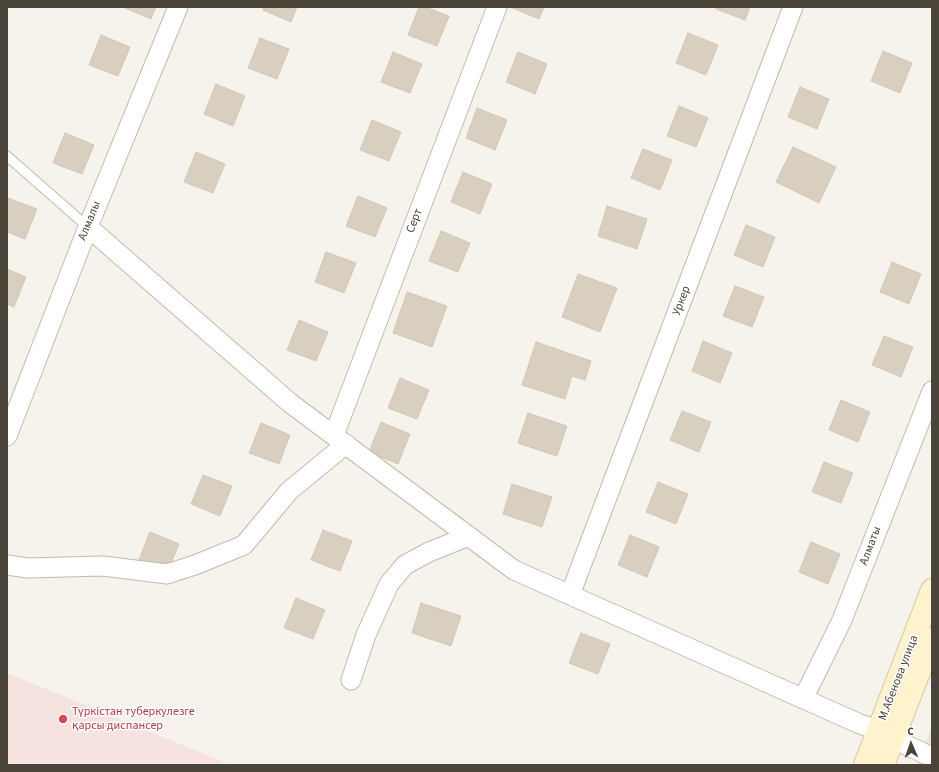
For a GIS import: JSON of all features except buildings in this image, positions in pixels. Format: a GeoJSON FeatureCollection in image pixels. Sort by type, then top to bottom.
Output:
{"type":"FeatureCollection","features":[{"type":"Feature","properties":{"kind":"main road","name":"М.Абенова улица"},"geometry":{"type":"LineString","coordinates":[[883,765],[886,734],[932,590]]}},
{"type":"Feature","properties":{"kind":"main road","name":"М.Абенова улица"},"geometry":{"type":"LineString","coordinates":[[865,765],[886,734],[932,639]]}},
{"type":"Feature","properties":{"kind":"street","name":"Алмалы"},"geometry":{"type":"LineString","coordinates":[[7,436],[88,227],[178,7]]}},
{"type":"Feature","properties":{"kind":"street","name":"Серт"},"geometry":{"type":"LineString","coordinates":[[340,440],[497,7]]}},
{"type":"Feature","properties":{"kind":"street","name":"Уркер"},"geometry":{"type":"LineString","coordinates":[[570,595],[793,7]]}},
{"type":"Feature","properties":{"kind":"street"},"geometry":{"type":"LineString","coordinates":[[88,227],[290,403],[514,570],[803,699],[886,734],[932,757]]}},
{"type":"Feature","properties":{"kind":"street","name":"Алматы"},"geometry":{"type":"LineString","coordinates":[[803,699],[842,620],[932,391]]}},
{"type":"Feature","properties":{"kind":"street"},"geometry":{"type":"LineString","coordinates":[[7,564],[28,568],[104,566],[167,574],[195,565],[244,545],[290,491],[340,440]]}},
{"type":"Feature","properties":{"kind":"street"},"geometry":{"type":"LineString","coordinates":[[351,680],[366,635],[389,584],[405,565],[428,552],[469,536]]}},
{"type":"Feature","properties":{"kind":"lane"},"geometry":{"type":"LineString","coordinates":[[7,156],[88,227]]}},
{"type":"Feature","properties":{"kind":"shaded area","name":"Түркістан туберкулезге қарсы диспансер"},"geometry":{"type":"Polygon","coordinates":[[[7,673],[231,765],[7,765],[7,673]]]}},
{"type":"Feature","properties":{"kind":"shaded area"},"geometry":{"type":"Polygon","coordinates":[[[932,727],[932,765],[917,765],[932,727]]]}},
{"type":"Feature","properties":{"kind":"place","name":"Түркістан туберкулезге қарсы диспансер"},"geometry":{"type":"Point","coordinates":[63,719]}}]}
